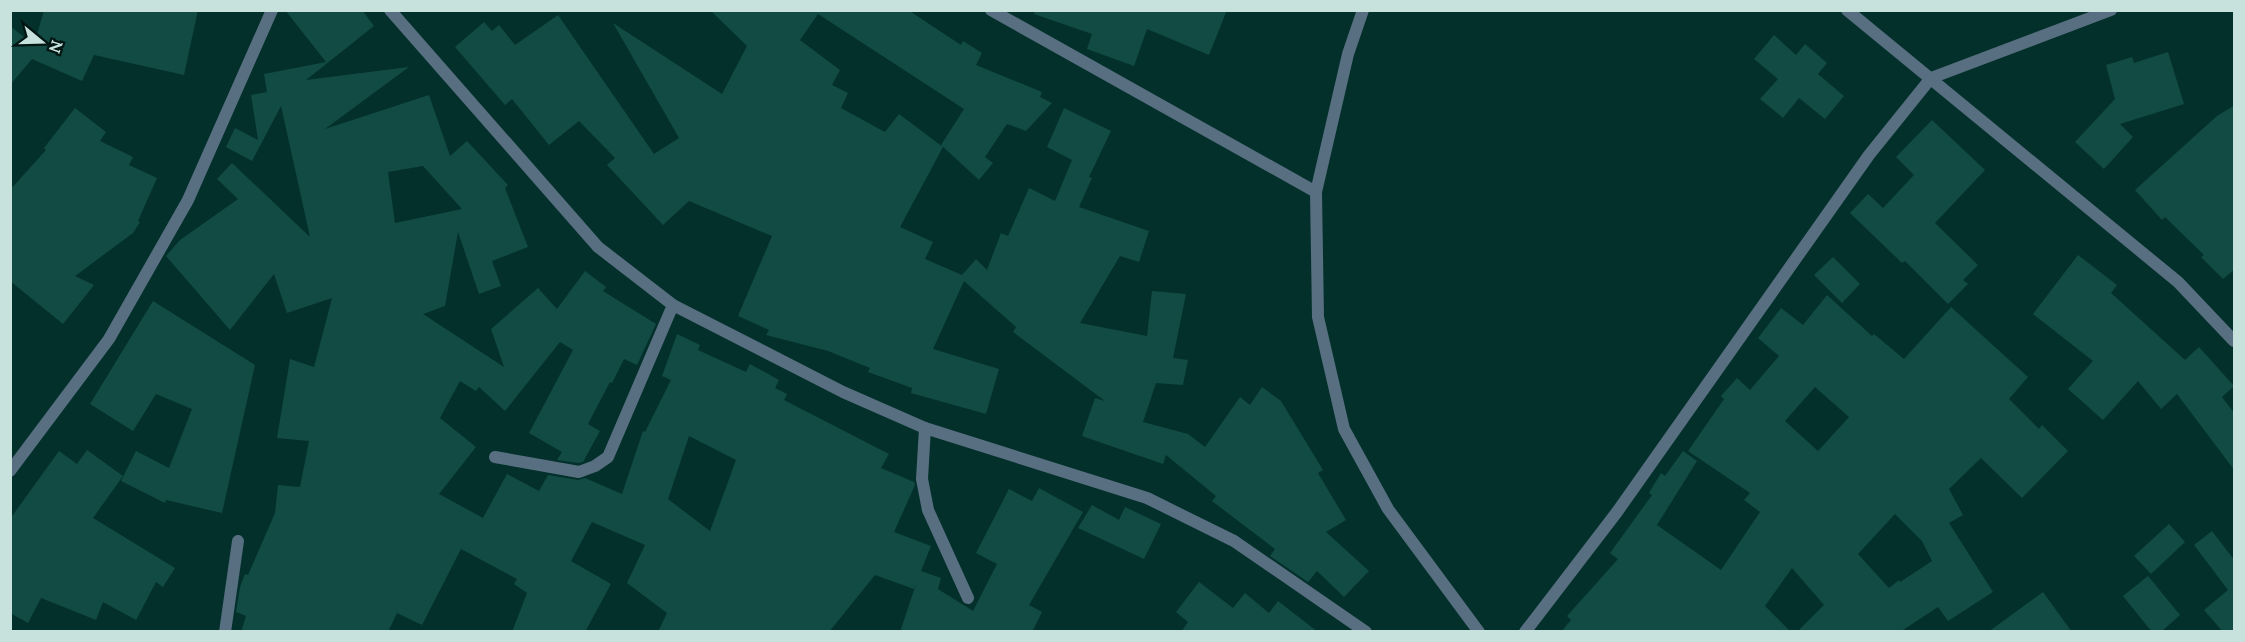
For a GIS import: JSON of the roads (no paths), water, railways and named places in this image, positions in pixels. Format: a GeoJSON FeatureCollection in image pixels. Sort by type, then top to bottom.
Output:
{"type":"FeatureCollection","features":[{"type":"Feature","properties":{"kind":"street"},"geometry":{"type":"LineString","coordinates":[[10,471],[109,339],[188,200],[272,10]]}},
{"type":"Feature","properties":{"kind":"street"},"geometry":{"type":"LineString","coordinates":[[390,10],[512,152],[598,247],[674,305],[843,392],[925,428],[1147,498],[1234,541],[1366,632]]}},
{"type":"Feature","properties":{"kind":"street"},"geometry":{"type":"LineString","coordinates":[[991,10],[1316,192]]}},
{"type":"Feature","properties":{"kind":"street"},"geometry":{"type":"LineString","coordinates":[[1363,10],[1348,54],[1316,192],[1318,317],[1344,429],[1388,509],[1479,632]]}},
{"type":"Feature","properties":{"kind":"street"},"geometry":{"type":"LineString","coordinates":[[1847,10],[2178,282],[2235,341]]}},
{"type":"Feature","properties":{"kind":"street"},"geometry":{"type":"LineString","coordinates":[[1525,632],[1617,512],[1869,155],[1931,78],[2111,10]]}},
{"type":"Feature","properties":{"kind":"street"},"geometry":{"type":"LineString","coordinates":[[495,457],[579,472],[595,466],[608,457],[674,305]]}},
{"type":"Feature","properties":{"kind":"street"},"geometry":{"type":"LineString","coordinates":[[925,428],[922,479],[928,510],[968,598]]}},
{"type":"Feature","properties":{"kind":"street"},"geometry":{"type":"LineString","coordinates":[[225,632],[238,541]]}}]}
